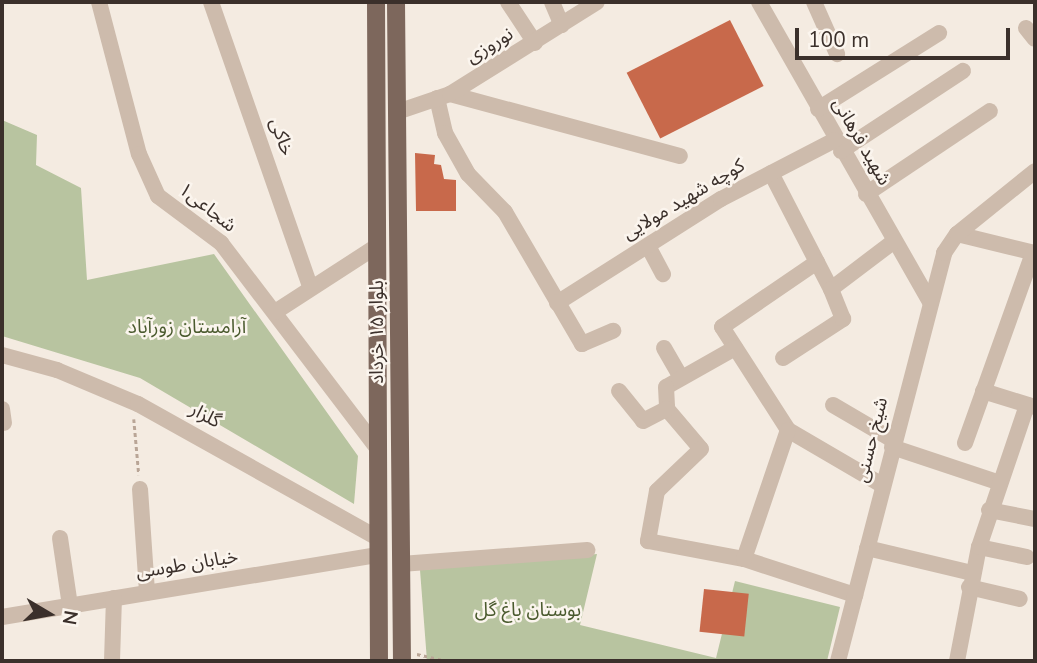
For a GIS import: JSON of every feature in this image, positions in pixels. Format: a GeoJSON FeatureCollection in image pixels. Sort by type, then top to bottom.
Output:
{"type":"FeatureCollection","features":[{"type":"Feature","properties":{"kind":"main road","name":"بلوار ۱۵ خرداد"},"geometry":{"type":"LineString","coordinates":[[376,2],[379,661]]}},
{"type":"Feature","properties":{"kind":"main road","name":"بلوار ۱۵ خرداد"},"geometry":{"type":"LineString","coordinates":[[396,2],[402,656]]}},
{"type":"Feature","properties":{"kind":"main road"},"geometry":{"type":"LineString","coordinates":[[377,197],[398,196]]}},
{"type":"Feature","properties":{"kind":"street","name":"شجاعی۱"},"geometry":{"type":"LineString","coordinates":[[99,2],[139,154],[158,196],[221,243],[378,449]]}},
{"type":"Feature","properties":{"kind":"street","name":"خاکی"},"geometry":{"type":"LineString","coordinates":[[211,2],[310,287]]}},
{"type":"Feature","properties":{"kind":"street"},"geometry":{"type":"LineString","coordinates":[[508,2],[535,43]]}},
{"type":"Feature","properties":{"kind":"street"},"geometry":{"type":"LineString","coordinates":[[552,2],[562,25]]}},
{"type":"Feature","properties":{"kind":"street","name":"نوروزی"},"geometry":{"type":"LineString","coordinates":[[397,112],[443,96],[535,43],[597,2]]}},
{"type":"Feature","properties":{"kind":"street","name":"شهید فرهانی"},"geometry":{"type":"LineString","coordinates":[[759,2],[893,242],[930,302]]}},
{"type":"Feature","properties":{"kind":"street"},"geometry":{"type":"LineString","coordinates":[[814,2],[837,54]]}},
{"type":"Feature","properties":{"kind":"street"},"geometry":{"type":"LineString","coordinates":[[818,109],[939,33]]}},
{"type":"Feature","properties":{"kind":"street","name":"کوچه شهید مولایی"},"geometry":{"type":"LineString","coordinates":[[557,303],[771,173],[838,145],[963,71]]}},
{"type":"Feature","properties":{"kind":"street"},"geometry":{"type":"LineString","coordinates":[[613,331],[582,344],[505,212],[468,174],[445,133],[443,96],[680,156]]}},
{"type":"Feature","properties":{"kind":"street"},"geometry":{"type":"LineString","coordinates":[[866,194],[990,111]]}},
{"type":"Feature","properties":{"kind":"street"},"geometry":{"type":"LineString","coordinates":[[957,234],[1035,171]]}},
{"type":"Feature","properties":{"kind":"street"},"geometry":{"type":"LineString","coordinates":[[771,173],[831,289],[843,320],[783,358]]}},
{"type":"Feature","properties":{"kind":"street"},"geometry":{"type":"LineString","coordinates":[[957,234],[1034,253],[965,443]]}},
{"type":"Feature","properties":{"kind":"street","name":"شیخ حسنی"},"geometry":{"type":"LineString","coordinates":[[838,661],[930,302],[944,253],[957,234]]}},
{"type":"Feature","properties":{"kind":"street"},"geometry":{"type":"LineString","coordinates":[[831,289],[893,242]]}},
{"type":"Feature","properties":{"kind":"street"},"geometry":{"type":"LineString","coordinates":[[275,312],[377,246]]}},
{"type":"Feature","properties":{"kind":"street"},"geometry":{"type":"LineString","coordinates":[[648,246],[663,274]]}},
{"type":"Feature","properties":{"kind":"street"},"geometry":{"type":"LineString","coordinates":[[817,262],[722,327],[788,430],[882,485]]}},
{"type":"Feature","properties":{"kind":"street"},"geometry":{"type":"LineString","coordinates":[[664,348],[681,378]]}},
{"type":"Feature","properties":{"kind":"street"},"geometry":{"type":"LineString","coordinates":[[735,348],[666,387],[667,409],[701,449],[657,491],[648,541],[744,559],[855,595]]}},
{"type":"Feature","properties":{"kind":"street","name":"گلزار"},"geometry":{"type":"LineString","coordinates":[[2,355],[57,370],[133,402],[378,547]]}},
{"type":"Feature","properties":{"kind":"street"},"geometry":{"type":"LineString","coordinates":[[619,391],[643,421],[667,409]]}},
{"type":"Feature","properties":{"kind":"street"},"geometry":{"type":"LineString","coordinates":[[957,661],[971,580],[989,510],[1031,406],[983,391]]}},
{"type":"Feature","properties":{"kind":"street"},"geometry":{"type":"LineString","coordinates":[[833,405],[893,443],[1000,483]]}},
{"type":"Feature","properties":{"kind":"street"},"geometry":{"type":"LineString","coordinates":[[744,559],[788,430]]}},
{"type":"Feature","properties":{"kind":"street"},"geometry":{"type":"LineString","coordinates":[[140,489],[147,593]]}},
{"type":"Feature","properties":{"kind":"street"},"geometry":{"type":"LineString","coordinates":[[989,510],[1035,519]]}},
{"type":"Feature","properties":{"kind":"street"},"geometry":{"type":"LineString","coordinates":[[60,538],[70,606]]}},
{"type":"Feature","properties":{"kind":"street","name":"خیابان طوسی"},"geometry":{"type":"LineString","coordinates":[[2,617],[147,593],[378,547]]}},
{"type":"Feature","properties":{"kind":"street"},"geometry":{"type":"LineString","coordinates":[[979,547],[1027,556]]}},
{"type":"Feature","properties":{"kind":"street"},"geometry":{"type":"LineString","coordinates":[[867,548],[971,580],[1020,599]]}},
{"type":"Feature","properties":{"kind":"street"},"geometry":{"type":"LineString","coordinates":[[401,564],[587,550]]}},
{"type":"Feature","properties":{"kind":"street"},"geometry":{"type":"LineString","coordinates":[[112,661],[114,598]]}},
{"type":"Feature","properties":{"kind":"path"},"geometry":{"type":"LineString","coordinates":[[133,402],[140,489]]}},
{"type":"Feature","properties":{"kind":"path"},"geometry":{"type":"LineString","coordinates":[[402,656],[448,661]]}},
{"type":"Feature","properties":{"kind":"green space","name":"آرامستان زورآباد"},"geometry":{"type":"Polygon","coordinates":[[[2,120],[37,135],[36,165],[81,188],[87,280],[214,254],[358,456],[354,504],[140,378],[2,336],[2,120]]]}},
{"type":"Feature","properties":{"kind":"green space","name":"بوستان باغ گل"},"geometry":{"type":"Polygon","coordinates":[[[597,554],[580,625],[716,658],[735,581],[840,607],[827,661],[427,661],[420,570],[597,554]]]}},
{"type":"Feature","properties":{"kind":"building"},"geometry":{"type":"Polygon","coordinates":[[[730,20],[764,86],[660,139],[627,73],[730,20]]]}},
{"type":"Feature","properties":{"kind":"building"},"geometry":{"type":"Polygon","coordinates":[[[415,153],[435,155],[434,164],[441,165],[444,179],[456,180],[456,211],[416,211],[415,153]]]}},
{"type":"Feature","properties":{"kind":"building"},"geometry":{"type":"Polygon","coordinates":[[[704,589],[749,594],[744,636],[700,632],[704,589]]]}}]}
